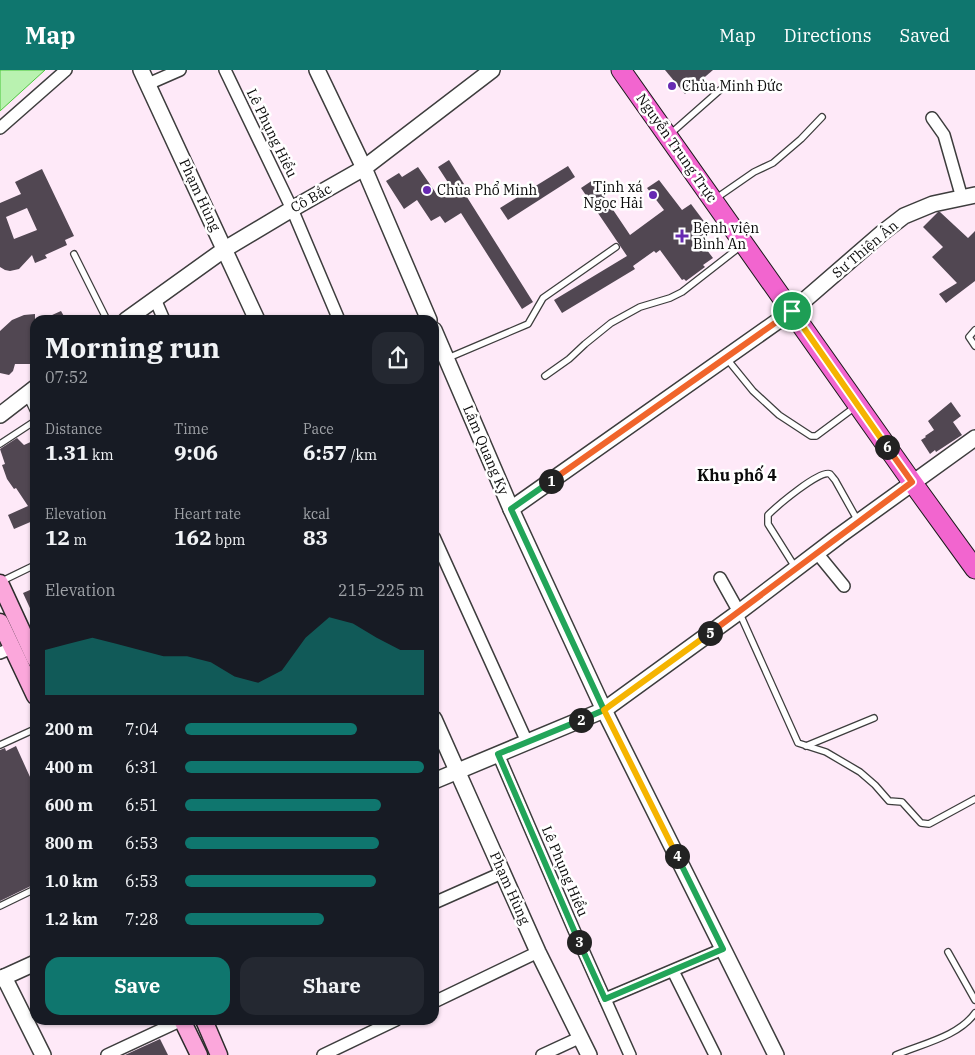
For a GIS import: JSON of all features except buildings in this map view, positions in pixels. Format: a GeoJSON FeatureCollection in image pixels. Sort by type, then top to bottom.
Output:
{"type":"FeatureCollection","features":[{"type":"Feature","properties":{"kind":"main road","name":"Nguyễn Trung Trực"},"geometry":{"type":"LineString","coordinates":[[621,70],[975,569]]}},
{"type":"Feature","properties":{"kind":"main road"},"geometry":{"type":"LineString","coordinates":[[0,582],[30,648]]}},
{"type":"Feature","properties":{"kind":"main road"},"geometry":{"type":"LineString","coordinates":[[0,622],[6,650],[30,684]]}},
{"type":"Feature","properties":{"kind":"main road"},"geometry":{"type":"LineString","coordinates":[[184,1025],[199,1055]]}},
{"type":"Feature","properties":{"kind":"main road"},"geometry":{"type":"LineString","coordinates":[[206,1025],[220,1055]]}},
{"type":"Feature","properties":{"kind":"street"},"geometry":{"type":"LineString","coordinates":[[0,128],[66,70]]}},
{"type":"Feature","properties":{"kind":"street","name":"Phạm Hùng"},"geometry":{"type":"LineString","coordinates":[[141,70],[255,315]]}},
{"type":"Feature","properties":{"kind":"street"},"geometry":{"type":"LineString","coordinates":[[148,84],[180,70]]}},
{"type":"Feature","properties":{"kind":"street","name":"Lê Phụng Hiểu"},"geometry":{"type":"LineString","coordinates":[[225,70],[292,209],[337,315]]}},
{"type":"Feature","properties":{"kind":"street"},"geometry":{"type":"LineString","coordinates":[[317,70],[364,168],[427,315]]}},
{"type":"Feature","properties":{"kind":"street","name":"Cô Bắc"},"geometry":{"type":"LineString","coordinates":[[132,315],[225,249],[364,168],[492,70]]}},
{"type":"Feature","properties":{"kind":"street"},"geometry":{"type":"LineString","coordinates":[[932,118],[944,135],[968,197]]}},
{"type":"Feature","properties":{"kind":"street","name":"Sư Thiện Ân"},"geometry":{"type":"LineString","coordinates":[[511,509],[792,311],[904,216],[933,204],[968,197]]}},
{"type":"Feature","properties":{"kind":"street"},"geometry":{"type":"LineString","coordinates":[[154,298],[162,315]]}},
{"type":"Feature","properties":{"kind":"street","name":"Lâm Quang Ky"},"geometry":{"type":"LineString","coordinates":[[439,342],[511,509],[604,710],[776,1055]]}},
{"type":"Feature","properties":{"kind":"street"},"geometry":{"type":"LineString","coordinates":[[0,415],[30,392]]}},
{"type":"Feature","properties":{"kind":"street"},"geometry":{"type":"LineString","coordinates":[[439,778],[604,710],[739,612],[912,482],[975,438]]}},
{"type":"Feature","properties":{"kind":"street"},"geometry":{"type":"LineString","coordinates":[[439,548],[527,742]]}},
{"type":"Feature","properties":{"kind":"street"},"geometry":{"type":"LineString","coordinates":[[817,553],[844,586]]}},
{"type":"Feature","properties":{"kind":"street"},"geometry":{"type":"LineString","coordinates":[[720,578],[739,612]]}},
{"type":"Feature","properties":{"kind":"street","name":"Phạm Hùng"},"geometry":{"type":"LineString","coordinates":[[439,731],[504,872],[538,952],[589,1055]]}},
{"type":"Feature","properties":{"kind":"street","name":"Lê Phụng Hiểu"},"geometry":{"type":"LineString","coordinates":[[498,754],[630,1055]]}},
{"type":"Feature","properties":{"kind":"street"},"geometry":{"type":"LineString","coordinates":[[439,901],[504,872]]}},
{"type":"Feature","properties":{"kind":"street"},"geometry":{"type":"LineString","coordinates":[[605,999],[723,949]]}},
{"type":"Feature","properties":{"kind":"street"},"geometry":{"type":"LineString","coordinates":[[439,1000],[538,952]]}},
{"type":"Feature","properties":{"kind":"street"},"geometry":{"type":"LineString","coordinates":[[30,965],[2,978],[43,1055]]}},
{"type":"Feature","properties":{"kind":"street"},"geometry":{"type":"LineString","coordinates":[[673,971],[715,1055]]}},
{"type":"Feature","properties":{"kind":"street"},"geometry":{"type":"LineString","coordinates":[[107,1055],[171,1025]]}},
{"type":"Feature","properties":{"kind":"street"},"geometry":{"type":"LineString","coordinates":[[323,1055],[386,1025]]}},
{"type":"Feature","properties":{"kind":"street"},"geometry":{"type":"LineString","coordinates":[[542,1055],[581,1037]]}},
{"type":"Feature","properties":{"kind":"lane"},"geometry":{"type":"LineString","coordinates":[[668,136],[720,90]]}},
{"type":"Feature","properties":{"kind":"lane"},"geometry":{"type":"LineString","coordinates":[[713,200],[754,172],[773,163],[802,139],[822,117]]}},
{"type":"Feature","properties":{"kind":"lane"},"geometry":{"type":"LineString","coordinates":[[545,376],[570,359],[585,344],[612,324],[640,307],[670,298],[682,292],[744,244]]}},
{"type":"Feature","properties":{"kind":"lane"},"geometry":{"type":"LineString","coordinates":[[446,359],[528,324],[544,298],[616,247]]}},
{"type":"Feature","properties":{"kind":"lane"},"geometry":{"type":"LineString","coordinates":[[74,254],[104,315]]}},
{"type":"Feature","properties":{"kind":"lane"},"geometry":{"type":"LineString","coordinates":[[975,330],[970,337],[975,346]]}},
{"type":"Feature","properties":{"kind":"lane"},"geometry":{"type":"LineString","coordinates":[[726,358],[753,391],[779,415],[811,436],[816,436],[858,406]]}},
{"type":"Feature","properties":{"kind":"lane"},"geometry":{"type":"LineString","coordinates":[[0,444],[30,424]]}},
{"type":"Feature","properties":{"kind":"lane"},"geometry":{"type":"LineString","coordinates":[[796,569],[768,524],[768,515],[780,503],[812,481],[828,473],[835,480],[859,522]]}},
{"type":"Feature","properties":{"kind":"lane"},"geometry":{"type":"LineString","coordinates":[[0,582],[30,567]]}},
{"type":"Feature","properties":{"kind":"lane"},"geometry":{"type":"LineString","coordinates":[[739,612],[798,743],[826,752],[860,772],[889,801],[902,802],[921,823],[929,824],[975,799]]}},
{"type":"Feature","properties":{"kind":"lane"},"geometry":{"type":"LineString","coordinates":[[806,746],[874,718]]}},
{"type":"Feature","properties":{"kind":"lane"},"geometry":{"type":"LineString","coordinates":[[0,745],[30,731]]}},
{"type":"Feature","properties":{"kind":"lane"},"geometry":{"type":"LineString","coordinates":[[0,906],[30,891]]}},
{"type":"Feature","properties":{"kind":"lane"},"geometry":{"type":"LineString","coordinates":[[948,952],[975,1000]]}},
{"type":"Feature","properties":{"kind":"lane"},"geometry":{"type":"LineString","coordinates":[[896,1055],[954,1030],[975,1013]]}},
{"type":"Feature","properties":{"kind":"shaded area"},"geometry":{"type":"Polygon","coordinates":[[[0,70],[45,70],[0,111],[0,70]]]}},
{"type":"Feature","properties":{"kind":"place","name":"Chùa Minh Đức"},"geometry":{"type":"Point","coordinates":[672,86]}},
{"type":"Feature","properties":{"kind":"place","name":"Chùa Phổ Minh"},"geometry":{"type":"Point","coordinates":[427,190]}},
{"type":"Feature","properties":{"kind":"place","name":"Tịnh xá Ngọc Hải"},"geometry":{"type":"Point","coordinates":[653,195]}},
{"type":"Feature","properties":{"kind":"place","name":"Bệnh viện Bình An"},"geometry":{"type":"Point","coordinates":[682,236]}},
{"type":"Feature","properties":{"kind":"district","name":"Khu phố 4"},"geometry":{"type":"Point","coordinates":[737,475]}},
{"type":"Feature","properties":{"kind":"route"},"geometry":{"type":"LineString","coordinates":[[792,311],[511,509],[604,710],[498,754],[605,999],[723,949],[604,710],[739,612],[912,482],[792,311]]}}]}
